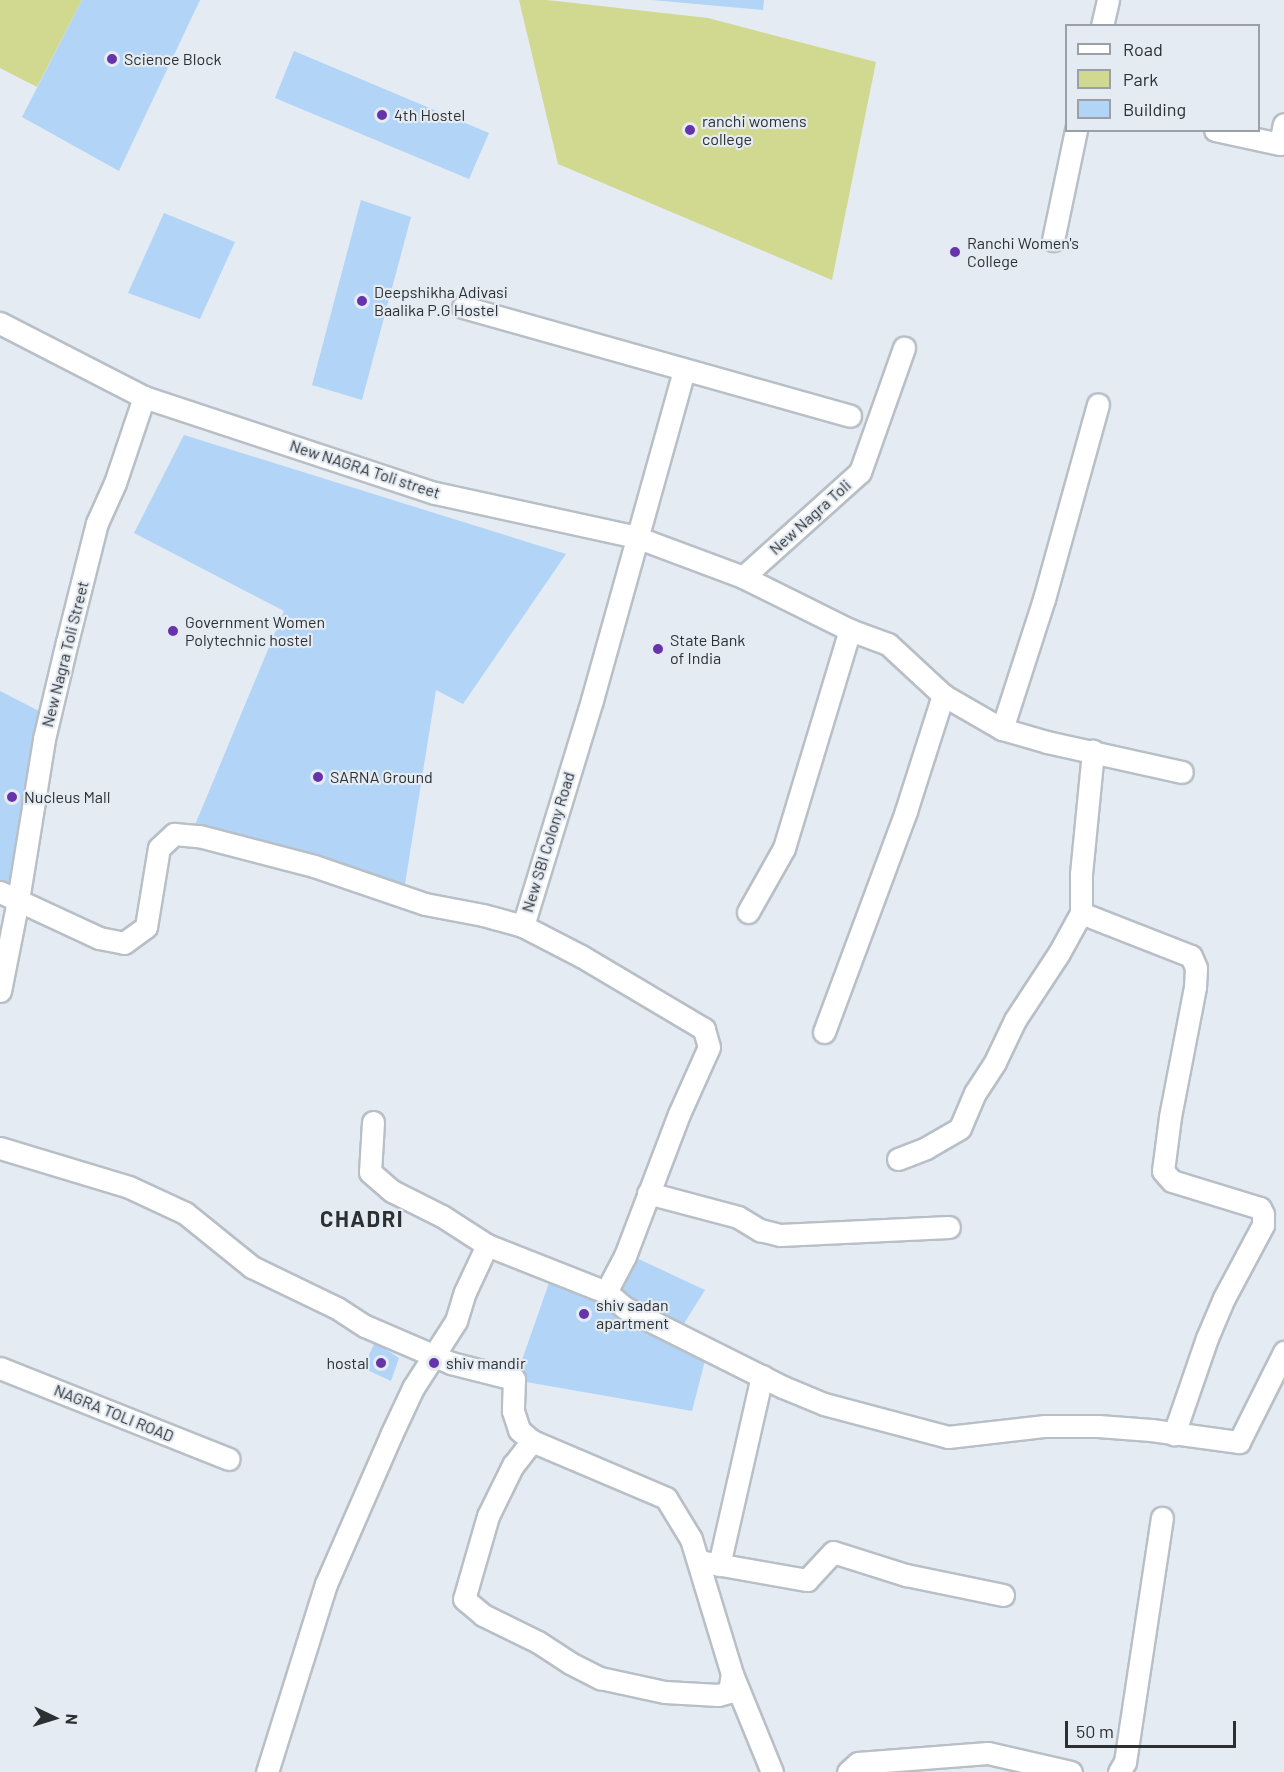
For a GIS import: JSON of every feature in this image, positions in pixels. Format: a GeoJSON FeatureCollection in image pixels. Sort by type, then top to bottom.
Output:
{"type":"FeatureCollection","features":[{"type":"Feature","properties":{"kind":"street"},"geometry":{"type":"LineString","coordinates":[[1102,24],[1108,0]]}},
{"type":"Feature","properties":{"kind":"street"},"geometry":{"type":"LineString","coordinates":[[1224,132],[1280,144],[1284,124]]}},
{"type":"Feature","properties":{"kind":"street"},"geometry":{"type":"LineString","coordinates":[[1053,240],[1076,132]]}},
{"type":"Feature","properties":{"kind":"street"},"geometry":{"type":"LineString","coordinates":[[463,307],[850,416]]}},
{"type":"Feature","properties":{"kind":"street","name":"New NAGRA Toli street"},"geometry":{"type":"LineString","coordinates":[[0,323],[144,397],[435,493],[636,537],[742,577],[850,630],[888,644],[943,695],[1002,729],[1047,742],[1182,772]]}},
{"type":"Feature","properties":{"kind":"street","name":"New Nagra Toli"},"geometry":{"type":"LineString","coordinates":[[742,577],[860,472],[904,348]]}},
{"type":"Feature","properties":{"kind":"street","name":"New SBI Colony Road"},"geometry":{"type":"LineString","coordinates":[[9,896],[99,938],[124,943],[146,927],[159,849],[174,834],[199,836],[314,866],[425,904],[483,915],[523,926],[592,700],[684,370]]}},
{"type":"Feature","properties":{"kind":"street","name":"New Nagra Toli Street"},"geometry":{"type":"LineString","coordinates":[[0,991],[9,896],[73,620],[97,523],[123,460],[144,397]]}},
{"type":"Feature","properties":{"kind":"street"},"geometry":{"type":"LineString","coordinates":[[1002,729],[1044,599],[1098,404]]}},
{"type":"Feature","properties":{"kind":"street"},"geometry":{"type":"LineString","coordinates":[[748,912],[784,848],[850,630]]}},
{"type":"Feature","properties":{"kind":"street"},"geometry":{"type":"LineString","coordinates":[[824,1032],[899,831],[943,695]]}},
{"type":"Feature","properties":{"kind":"street"},"geometry":{"type":"LineString","coordinates":[[898,1159],[926,1148],[960,1128],[975,1093],[995,1062],[1015,1020],[1059,953],[1081,913],[1081,874],[1093,751]]}},
{"type":"Feature","properties":{"kind":"street"},"geometry":{"type":"LineString","coordinates":[[1081,913],[1191,956],[1196,968],[1195,987],[1170,1117],[1163,1171],[1172,1181],[1260,1208],[1263,1214],[1263,1226],[1224,1298],[1207,1338],[1174,1434]]}},
{"type":"Feature","properties":{"kind":"street"},"geometry":{"type":"LineString","coordinates":[[523,926],[590,962],[704,1029],[709,1047],[648,1193],[625,1256],[606,1292]]}},
{"type":"Feature","properties":{"kind":"street"},"geometry":{"type":"LineString","coordinates":[[373,1122],[370,1172],[392,1191],[442,1216],[487,1245],[572,1276],[606,1292],[625,1308],[824,1404],[948,1437],[1056,1426],[1098,1426],[1239,1442],[1284,1352]]}},
{"type":"Feature","properties":{"kind":"street"},"geometry":{"type":"LineString","coordinates":[[0,1148],[129,1187],[185,1213],[252,1267],[337,1308],[365,1326],[435,1357],[514,1379],[513,1411],[519,1430],[532,1441],[666,1498],[709,1563],[732,1674],[772,1772]]}},
{"type":"Feature","properties":{"kind":"street"},"geometry":{"type":"LineString","coordinates":[[648,1193],[738,1217],[759,1230],[780,1235],[949,1227]]}},
{"type":"Feature","properties":{"kind":"street"},"geometry":{"type":"LineString","coordinates":[[267,1772],[327,1584],[391,1434],[413,1388],[456,1321],[465,1292],[487,1245]]}},
{"type":"Feature","properties":{"kind":"street","name":"NAGRA TOLI ROAD"},"geometry":{"type":"LineString","coordinates":[[0,1368],[229,1459]]}},
{"type":"Feature","properties":{"kind":"street"},"geometry":{"type":"LineString","coordinates":[[709,1563],[762,1376]]}},
{"type":"Feature","properties":{"kind":"street"},"geometry":{"type":"LineString","coordinates":[[532,1441],[513,1465],[503,1490],[488,1516],[464,1599],[483,1615],[520,1632],[570,1663],[600,1677],[665,1692],[718,1695],[729,1692],[732,1674]]}},
{"type":"Feature","properties":{"kind":"street"},"geometry":{"type":"LineString","coordinates":[[1119,1772],[1125,1762],[1162,1518]]}},
{"type":"Feature","properties":{"kind":"street"},"geometry":{"type":"LineString","coordinates":[[709,1563],[807,1580],[832,1552],[906,1575],[1003,1595]]}},
{"type":"Feature","properties":{"kind":"street"},"geometry":{"type":"LineString","coordinates":[[848,1772],[858,1763],[988,1753],[1058,1771]]}},
{"type":"Feature","properties":{"kind":"green space"},"geometry":{"type":"Polygon","coordinates":[[[0,0],[82,0],[37,87],[0,68],[0,0]]]}},
{"type":"Feature","properties":{"kind":"green space"},"geometry":{"type":"Polygon","coordinates":[[[519,0],[547,0],[708,18],[876,62],[832,280],[558,164],[519,0]]]}},
{"type":"Feature","properties":{"kind":"building","name":"Science Block"},"geometry":{"type":"Polygon","coordinates":[[[82,0],[200,0],[119,171],[22,117],[82,0]]]}},
{"type":"Feature","properties":{"kind":"building"},"geometry":{"type":"Polygon","coordinates":[[[652,0],[764,0],[763,10],[652,0]]]}},
{"type":"Feature","properties":{"kind":"building","name":"4th Hostel"},"geometry":{"type":"Polygon","coordinates":[[[294,51],[489,133],[469,179],[275,98],[294,51]]]}},
{"type":"Feature","properties":{"kind":"building","name":"Deepshikha Adivasi Baalika P.G Hostel"},"geometry":{"type":"Polygon","coordinates":[[[361,200],[411,217],[362,400],[312,385],[361,200]]]}},
{"type":"Feature","properties":{"kind":"building"},"geometry":{"type":"Polygon","coordinates":[[[164,213],[235,242],[200,319],[128,293],[164,213]]]}},
{"type":"Feature","properties":{"kind":"building"},"geometry":{"type":"Polygon","coordinates":[[[184,435],[566,554],[463,704],[436,690],[405,884],[195,825],[284,611],[134,533],[184,435]]]}},
{"type":"Feature","properties":{"kind":"building","name":"Nucleus Mall"},"geometry":{"type":"Polygon","coordinates":[[[0,691],[39,711],[9,887],[0,883],[0,691]]]}},
{"type":"Feature","properties":{"kind":"building"},"geometry":{"type":"Polygon","coordinates":[[[632,1256],[705,1290],[683,1325],[618,1299],[632,1256]]]}},
{"type":"Feature","properties":{"kind":"building","name":"shiv sadan apartment"},"geometry":{"type":"Polygon","coordinates":[[[550,1280],[708,1349],[692,1411],[515,1380],[550,1280]]]}},
{"type":"Feature","properties":{"kind":"building","name":"hostal"},"geometry":{"type":"Polygon","coordinates":[[[375,1342],[399,1358],[391,1381],[363,1368],[375,1342]]]}},
{"type":"Feature","properties":{"kind":"place","name":"Science Block"},"geometry":{"type":"Point","coordinates":[112,59]}},
{"type":"Feature","properties":{"kind":"place","name":"4th Hostel"},"geometry":{"type":"Point","coordinates":[382,115]}},
{"type":"Feature","properties":{"kind":"place","name":"ranchi womens college"},"geometry":{"type":"Point","coordinates":[690,130]}},
{"type":"Feature","properties":{"kind":"place","name":"Ranchi Women's College"},"geometry":{"type":"Point","coordinates":[955,252]}},
{"type":"Feature","properties":{"kind":"place","name":"Deepshikha Adivasi Baalika P.G Hostel"},"geometry":{"type":"Point","coordinates":[362,301]}},
{"type":"Feature","properties":{"kind":"place","name":"Government Women Polytechnic hostel"},"geometry":{"type":"Point","coordinates":[173,631]}},
{"type":"Feature","properties":{"kind":"place","name":"State Bank of India"},"geometry":{"type":"Point","coordinates":[658,649]}},
{"type":"Feature","properties":{"kind":"place","name":"SARNA Ground"},"geometry":{"type":"Point","coordinates":[318,777]}},
{"type":"Feature","properties":{"kind":"place","name":"Nucleus Mall"},"geometry":{"type":"Point","coordinates":[12,797]}},
{"type":"Feature","properties":{"kind":"place","name":"shiv sadan apartment"},"geometry":{"type":"Point","coordinates":[584,1314]}},
{"type":"Feature","properties":{"kind":"place","name":"hostal"},"geometry":{"type":"Point","coordinates":[381,1363]}},
{"type":"Feature","properties":{"kind":"place","name":"shiv mandir"},"geometry":{"type":"Point","coordinates":[434,1363]}},
{"type":"Feature","properties":{"kind":"district","name":"CHADRI"},"geometry":{"type":"Point","coordinates":[362,1219]}}]}
